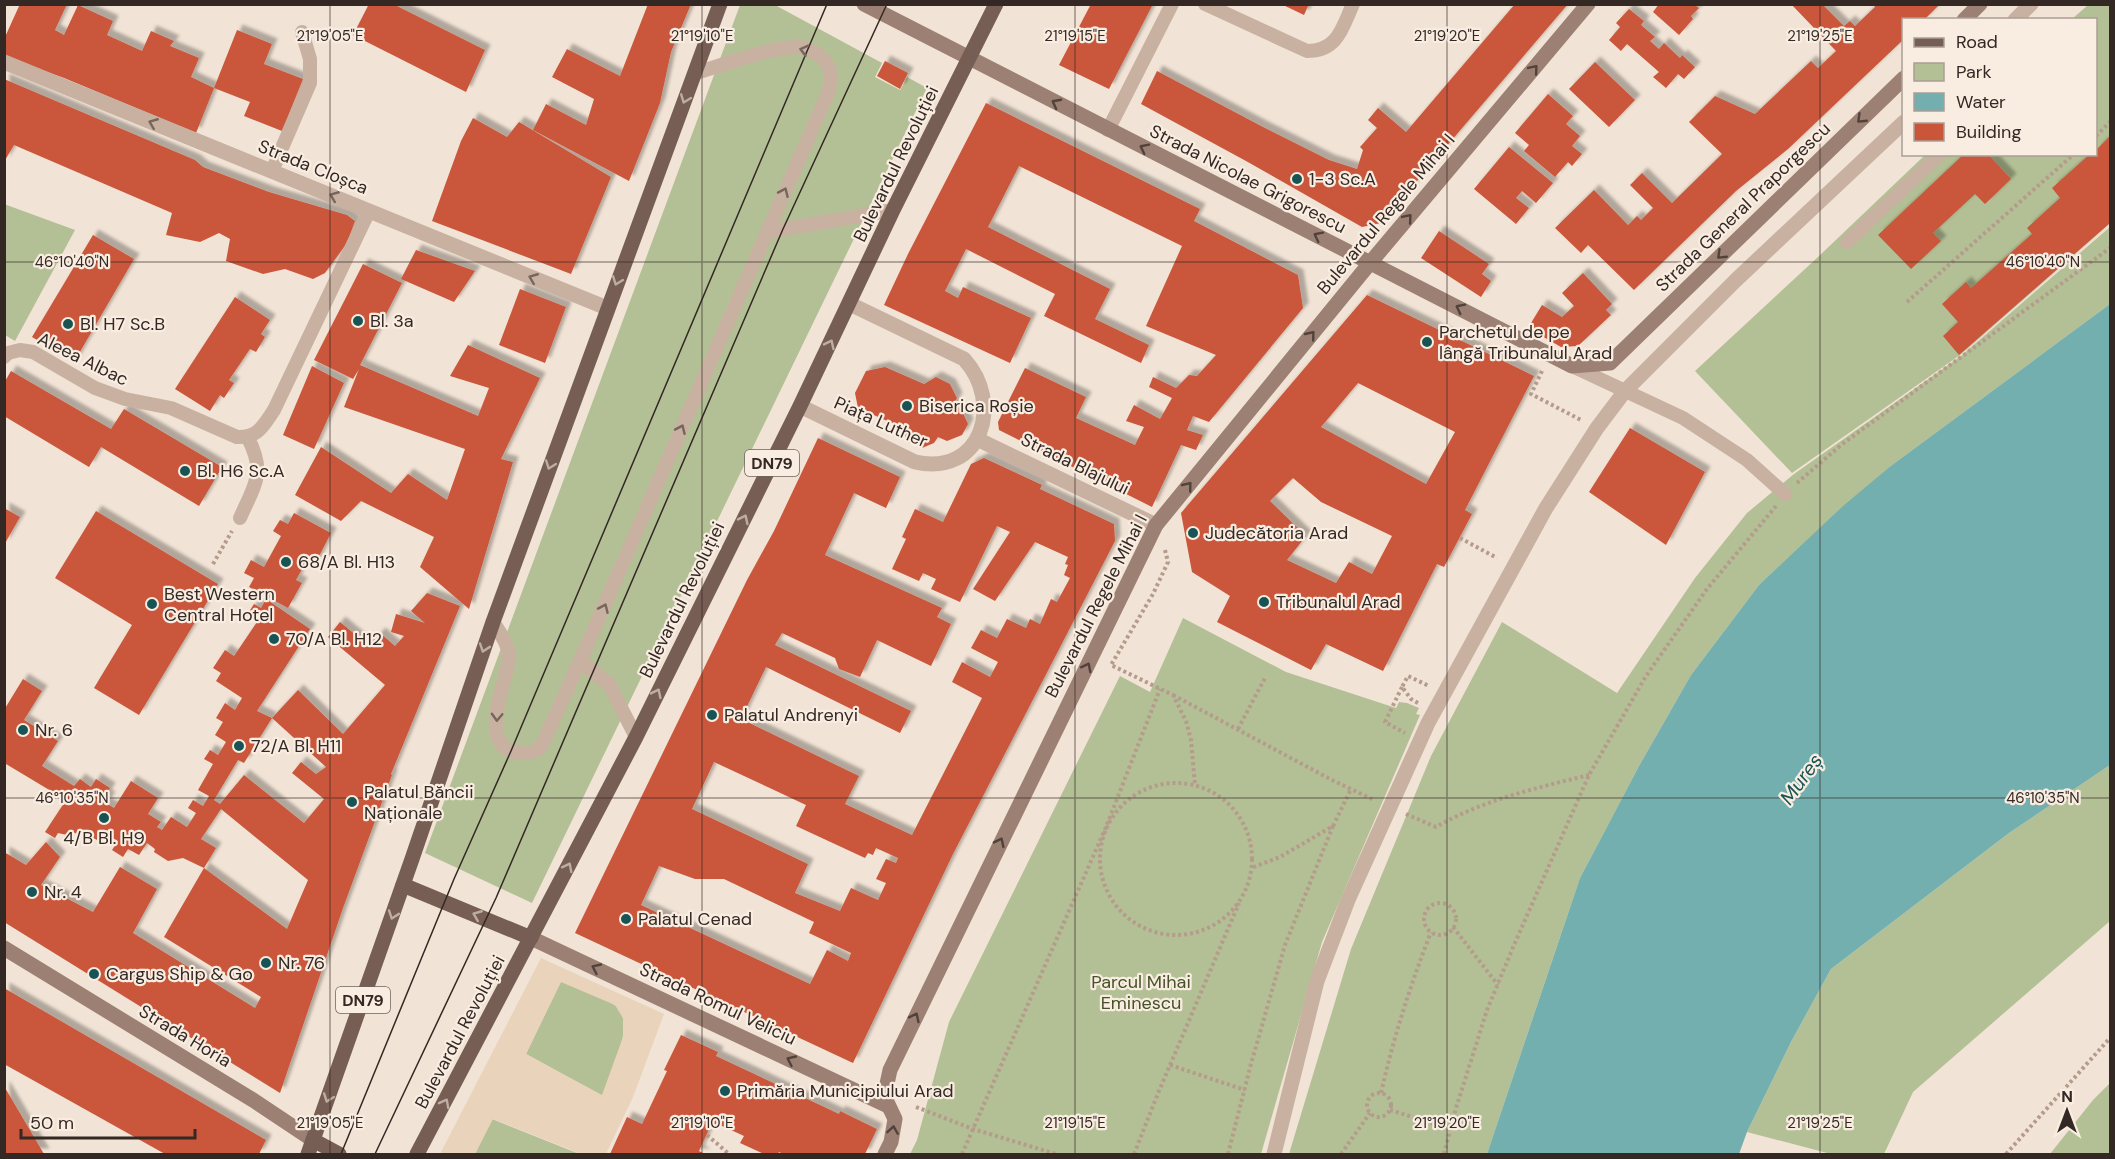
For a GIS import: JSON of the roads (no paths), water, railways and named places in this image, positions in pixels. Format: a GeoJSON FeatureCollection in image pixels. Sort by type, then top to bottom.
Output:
{"type":"FeatureCollection","features":[{"type":"Feature","properties":{"kind":"main road","name":"DN79"},"geometry":{"type":"LineString","coordinates":[[308,1155],[493,621],[720,4]]}},
{"type":"Feature","properties":{"kind":"main road"},"geometry":{"type":"LineString","coordinates":[[864,4],[970,58]]}},
{"type":"Feature","properties":{"kind":"main road","name":"Bulevardul Revoluției"},"geometry":{"type":"LineString","coordinates":[[417,1155],[636,737],[996,4]]}},
{"type":"Feature","properties":{"kind":"main road","name":"Bulevardul Regele Mihai I"},"geometry":{"type":"LineString","coordinates":[[885,1155],[891,1142],[895,1119],[888,1106],[885,1093],[890,1070],[1154,528],[1370,263],[1588,4]]}},
{"type":"Feature","properties":{"kind":"main road"},"geometry":{"type":"LineString","coordinates":[[1966,18],[1980,4]]}},
{"type":"Feature","properties":{"kind":"main road","name":"Strada Nicolae Grigorescu"},"geometry":{"type":"LineString","coordinates":[[970,58],[1572,366]]}},
{"type":"Feature","properties":{"kind":"main road","name":"Strada General Praporgescu"},"geometry":{"type":"LineString","coordinates":[[1572,366],[1610,363],[1902,80]]}},
{"type":"Feature","properties":{"kind":"main road"},"geometry":{"type":"LineString","coordinates":[[403,885],[531,938]]}},
{"type":"Feature","properties":{"kind":"main road","name":"Strada Romul Veliciu"},"geometry":{"type":"LineString","coordinates":[[531,938],[888,1106]]}},
{"type":"Feature","properties":{"kind":"main road","name":"Strada Horia"},"geometry":{"type":"LineString","coordinates":[[7,953],[243,1094],[313,1140]]}},
{"type":"Feature","properties":{"kind":"main road"},"geometry":{"type":"LineString","coordinates":[[313,1140],[339,1155]]}},
{"type":"Feature","properties":{"kind":"street"},"geometry":{"type":"LineString","coordinates":[[2017,18],[2031,4]]}},
{"type":"Feature","properties":{"kind":"street","name":"Strada Cloșca"},"geometry":{"type":"LineString","coordinates":[[4,62],[607,308]]}},
{"type":"Feature","properties":{"kind":"street"},"geometry":{"type":"LineString","coordinates":[[1274,1155],[1317,981],[1429,708],[1546,508],[1597,428],[1625,391],[1736,280],[1902,124]]}},
{"type":"Feature","properties":{"kind":"street"},"geometry":{"type":"LineString","coordinates":[[850,304],[964,359],[975,371],[981,384],[984,419],[977,439]]}},
{"type":"Feature","properties":{"kind":"street","name":"Piața Luther"},"geometry":{"type":"LineString","coordinates":[[800,406],[915,462],[928,465],[939,464],[963,455],[977,439]]}},
{"type":"Feature","properties":{"kind":"street","name":"Strada Blajului"},"geometry":{"type":"LineString","coordinates":[[977,439],[1154,528]]}},
{"type":"Feature","properties":{"kind":"lane"},"geometry":{"type":"LineString","coordinates":[[1108,130],[1172,4]]}},
{"type":"Feature","properties":{"kind":"lane"},"geometry":{"type":"LineString","coordinates":[[1205,4],[1307,51],[1320,51],[1331,45],[1340,33],[1353,4]]}},
{"type":"Feature","properties":{"kind":"lane"},"geometry":{"type":"LineString","coordinates":[[272,171],[310,83],[310,58],[302,32]]}},
{"type":"Feature","properties":{"kind":"lane"},"geometry":{"type":"LineString","coordinates":[[493,621],[508,651],[509,658],[495,719],[500,742],[511,751],[529,754],[541,747],[580,661],[831,83],[826,62],[809,49],[795,47],[695,73]]}},
{"type":"Feature","properties":{"kind":"lane"},"geometry":{"type":"LineString","coordinates":[[1847,242],[1939,156]]}},
{"type":"Feature","properties":{"kind":"lane"},"geometry":{"type":"LineString","coordinates":[[767,232],[893,210]]}},
{"type":"Feature","properties":{"kind":"lane"},"geometry":{"type":"LineString","coordinates":[[240,518],[258,478],[259,465],[249,438],[261,429],[274,410],[369,211]]}},
{"type":"Feature","properties":{"kind":"lane","name":"Aleea Albac"},"geometry":{"type":"LineString","coordinates":[[4,357],[8,353],[20,350],[33,352],[105,392],[144,405],[171,408],[237,437],[249,438]]}},
{"type":"Feature","properties":{"kind":"lane"},"geometry":{"type":"LineString","coordinates":[[1572,366],[1683,418],[1738,454],[1785,494]]}},
{"type":"Feature","properties":{"kind":"lane"},"geometry":{"type":"LineString","coordinates":[[580,661],[609,684],[636,737]]}},
{"type":"Feature","properties":{"kind":"water","name":"Mureș"},"geometry":{"type":"Polygon","coordinates":[[[2110,304],[2110,765],[2009,833],[1831,969],[1791,1042],[1747,1132],[1739,1154],[1487,1154],[1580,878],[1639,766],[1691,675],[1759,585],[1843,506],[1892,465],[2110,304]]]}},
{"type":"Feature","properties":{"kind":"tram line"},"geometry":{"type":"LineString","coordinates":[[341,1154],[454,879],[511,751],[827,4]]}},
{"type":"Feature","properties":{"kind":"tram line"},"geometry":{"type":"LineString","coordinates":[[375,1154],[496,898],[783,229],[887,4]]}},
{"type":"Feature","properties":{"kind":"place","name":"1-3 Sc.A"},"geometry":{"type":"Point","coordinates":[1297,179]}},
{"type":"Feature","properties":{"kind":"place","name":"Bl. 3a"},"geometry":{"type":"Point","coordinates":[358,321]}},
{"type":"Feature","properties":{"kind":"place","name":"Bl. H7 Sc.B"},"geometry":{"type":"Point","coordinates":[68,324]}},
{"type":"Feature","properties":{"kind":"place","name":"Parchetul de pe lângă Tribunalul Arad"},"geometry":{"type":"Point","coordinates":[1427,342]}},
{"type":"Feature","properties":{"kind":"place","name":"Biserica Roșie"},"geometry":{"type":"Point","coordinates":[907,406]}},
{"type":"Feature","properties":{"kind":"place","name":"Bl. H6 Sc.A"},"geometry":{"type":"Point","coordinates":[185,471]}},
{"type":"Feature","properties":{"kind":"place","name":"Judecătoria Arad"},"geometry":{"type":"Point","coordinates":[1193,533]}},
{"type":"Feature","properties":{"kind":"place","name":"68/A Bl. H13"},"geometry":{"type":"Point","coordinates":[286,562]}},
{"type":"Feature","properties":{"kind":"place","name":"Tribunalul Arad"},"geometry":{"type":"Point","coordinates":[1264,602]}},
{"type":"Feature","properties":{"kind":"place","name":"Best Western Central Hotel"},"geometry":{"type":"Point","coordinates":[152,604]}},
{"type":"Feature","properties":{"kind":"place","name":"70/A Bl. H12"},"geometry":{"type":"Point","coordinates":[274,639]}},
{"type":"Feature","properties":{"kind":"place","name":"Palatul Andrenyi"},"geometry":{"type":"Point","coordinates":[712,715]}},
{"type":"Feature","properties":{"kind":"place","name":"Nr. 6"},"geometry":{"type":"Point","coordinates":[23,730]}},
{"type":"Feature","properties":{"kind":"place","name":"72/A Bl. H11"},"geometry":{"type":"Point","coordinates":[239,746]}},
{"type":"Feature","properties":{"kind":"place","name":"Palatul Băncii Naționale"},"geometry":{"type":"Point","coordinates":[352,802]}},
{"type":"Feature","properties":{"kind":"place","name":"4/B Bl. H9"},"geometry":{"type":"Point","coordinates":[104,818]}},
{"type":"Feature","properties":{"kind":"place","name":"Nr. 4"},"geometry":{"type":"Point","coordinates":[32,892]}},
{"type":"Feature","properties":{"kind":"place","name":"Palatul Cenad"},"geometry":{"type":"Point","coordinates":[626,919]}},
{"type":"Feature","properties":{"kind":"place","name":"Nr. 76"},"geometry":{"type":"Point","coordinates":[266,963]}},
{"type":"Feature","properties":{"kind":"place","name":"Cargus Ship & Go"},"geometry":{"type":"Point","coordinates":[94,974]}},
{"type":"Feature","properties":{"kind":"place","name":"Primăria Municipiului Arad"},"geometry":{"type":"Point","coordinates":[725,1091]}},
{"type":"Feature","properties":{"kind":"park label","name":"Parcul Mihai Eminescu"},"geometry":{"type":"Point","coordinates":[1141,992]}}]}
